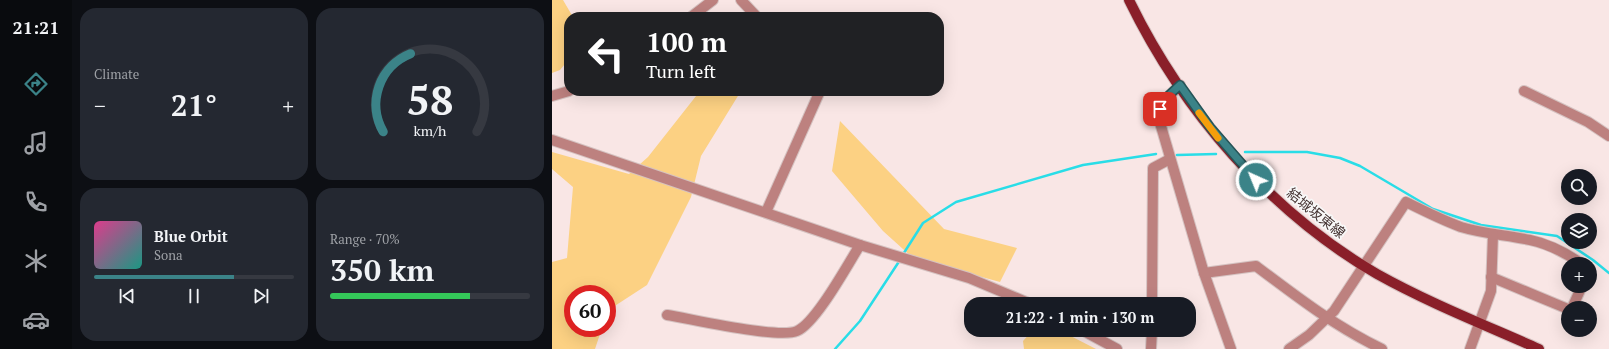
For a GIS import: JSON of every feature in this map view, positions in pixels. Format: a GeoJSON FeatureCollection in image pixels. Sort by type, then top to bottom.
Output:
{"type":"FeatureCollection","features":[{"type":"Feature","properties":{"kind":"main road","name":"結城坂東線"},"geometry":{"type":"LineString","coordinates":[[1129,0],[1145,30],[1180,85],[1226,147],[1264,188],[1309,227],[1364,266],[1410,291],[1480,324],[1539,349]]}},
{"type":"Feature","properties":{"kind":"street"},"geometry":{"type":"LineString","coordinates":[[697,12],[713,0]]}},
{"type":"Feature","properties":{"kind":"street"},"geometry":{"type":"LineString","coordinates":[[741,0],[752,12]]}},
{"type":"Feature","properties":{"kind":"street"},"geometry":{"type":"LineString","coordinates":[[1180,85],[1163,102],[1158,116],[1204,272],[1231,349]]}},
{"type":"Feature","properties":{"kind":"street"},"geometry":{"type":"LineString","coordinates":[[1524,91],[1588,122],[1609,136]]}},
{"type":"Feature","properties":{"kind":"street"},"geometry":{"type":"LineString","coordinates":[[552,96],[564,92]]}},
{"type":"Feature","properties":{"kind":"street"},"geometry":{"type":"LineString","coordinates":[[766,212],[818,96]]}},
{"type":"Feature","properties":{"kind":"street"},"geometry":{"type":"LineString","coordinates":[[552,140],[860,245],[969,278],[1014,297]]}},
{"type":"Feature","properties":{"kind":"street"},"geometry":{"type":"LineString","coordinates":[[1152,297],[1153,168],[1170,159]]}},
{"type":"Feature","properties":{"kind":"street"},"geometry":{"type":"LineString","coordinates":[[1293,348],[1327,320],[1344,299],[1406,202],[1437,218],[1462,227],[1531,240],[1565,252],[1572,257]]}},
{"type":"Feature","properties":{"kind":"street"},"geometry":{"type":"LineString","coordinates":[[1470,349],[1491,292],[1493,234]]}},
{"type":"Feature","properties":{"kind":"street"},"geometry":{"type":"LineString","coordinates":[[667,315],[775,333],[797,331],[811,320],[860,245]]}},
{"type":"Feature","properties":{"kind":"street"},"geometry":{"type":"LineString","coordinates":[[1204,272],[1256,266],[1327,320],[1382,349]]}},
{"type":"Feature","properties":{"kind":"street"},"geometry":{"type":"LineString","coordinates":[[1491,277],[1561,306]]}},
{"type":"Feature","properties":{"kind":"street"},"geometry":{"type":"LineString","coordinates":[[1095,337],[1117,349]]}},
{"type":"Feature","properties":{"kind":"street"},"geometry":{"type":"LineString","coordinates":[[1151,349],[1152,337]]}},
{"type":"Feature","properties":{"kind":"shaded area"},"geometry":{"type":"Polygon","coordinates":[[[552,0],[563,0],[570,12],[564,12],[564,65],[560,70],[552,73],[552,0]]]}},
{"type":"Feature","properties":{"kind":"shaded area"},"geometry":{"type":"Polygon","coordinates":[[[696,96],[738,96],[701,156],[691,197],[647,285],[616,305],[616,285],[564,285],[564,337],[599,337],[595,349],[552,349],[552,262],[567,258],[573,187],[552,169],[552,152],[629,174],[648,157],[696,96]]]}},
{"type":"Feature","properties":{"kind":"shaded area"},"geometry":{"type":"Polygon","coordinates":[[[840,121],[944,229],[1017,248],[1000,282],[913,258],[883,231],[832,171],[840,121]]]}},
{"type":"Feature","properties":{"kind":"shaded area"},"geometry":{"type":"Polygon","coordinates":[[[1027,337],[1073,337],[1096,349],[1024,349],[1023,341],[1027,337]]]}},
{"type":"Feature","properties":{"kind":"waterway"},"geometry":{"type":"LineString","coordinates":[[1245,152],[1307,152],[1340,158],[1360,166],[1433,209],[1481,225],[1557,236],[1593,260],[1609,273]]}},
{"type":"Feature","properties":{"kind":"waterway"},"geometry":{"type":"LineString","coordinates":[[902,256],[923,223],[956,202],[1083,165],[1156,154]]}},
{"type":"Feature","properties":{"kind":"waterway"},"geometry":{"type":"LineString","coordinates":[[1177,155],[1216,154]]}},
{"type":"Feature","properties":{"kind":"waterway"},"geometry":{"type":"LineString","coordinates":[[835,349],[860,321],[900,260]]}},
{"type":"Feature","properties":{"kind":"slow traffic"},"geometry":{"type":"LineString","coordinates":[[1199,113],[1218,138]]}},
{"type":"Feature","properties":{"kind":"route"},"geometry":{"type":"LineString","coordinates":[[1160,109],[1168,96],[1180,85],[1196,109],[1226,147],[1256,180]]}}]}
